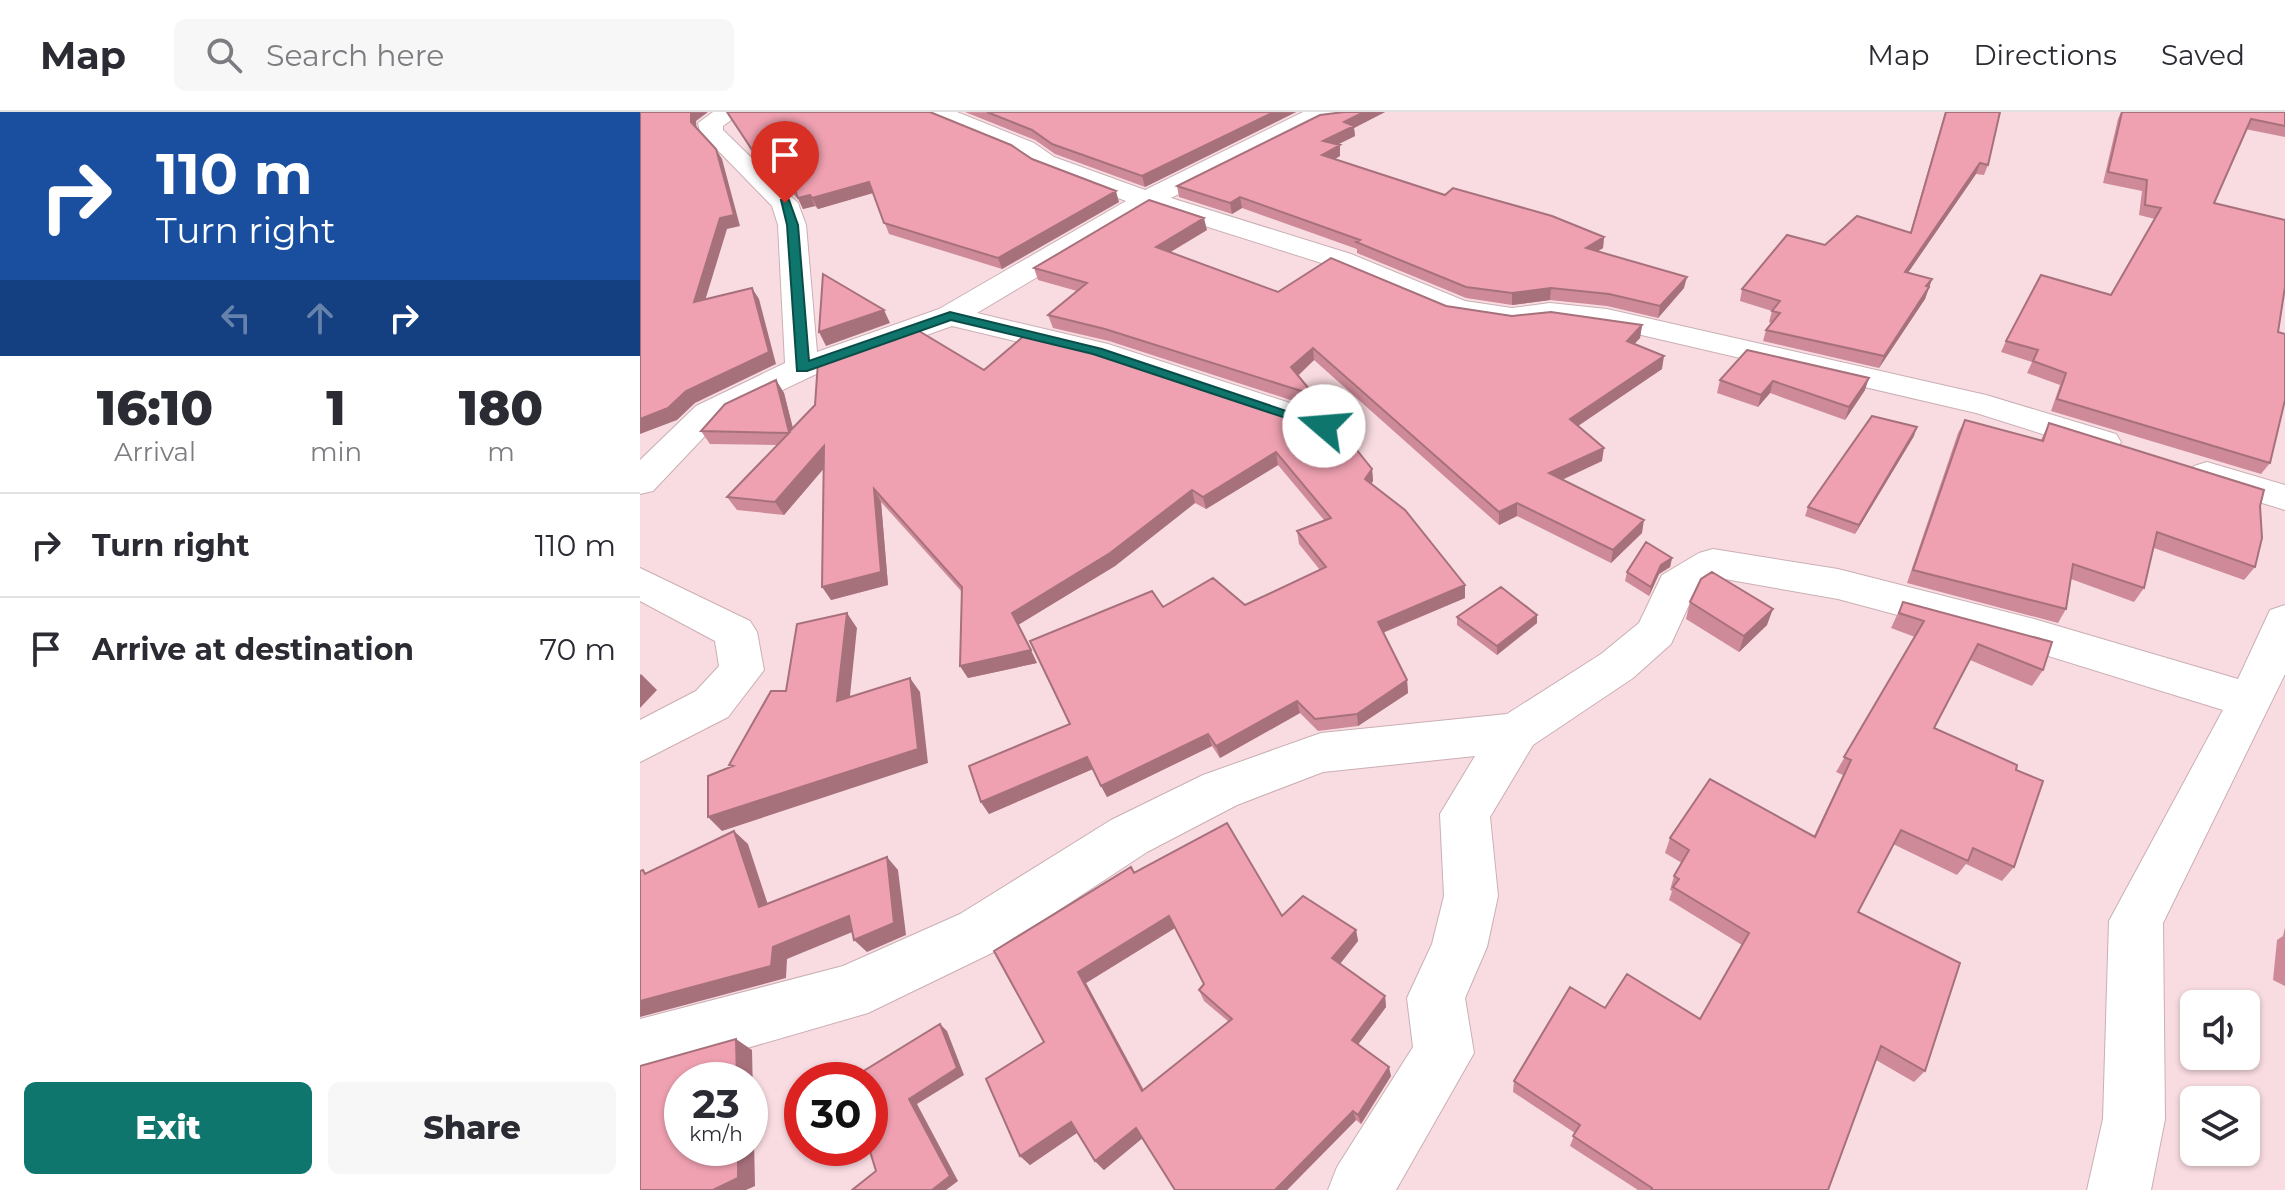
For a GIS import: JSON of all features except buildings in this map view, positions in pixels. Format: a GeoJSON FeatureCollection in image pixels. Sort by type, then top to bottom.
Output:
{"type":"FeatureCollection","features":[{"type":"Feature","properties":{"kind":"street"},"geometry":{"type":"LineString","coordinates":[[730,112],[710,123],[712,132],[785,203],[792,225],[802,368]]}},
{"type":"Feature","properties":{"kind":"street"},"geometry":{"type":"LineString","coordinates":[[937,112],[1025,148],[1045,162],[1148,199],[1341,260],[1458,309],[1512,317],[1550,312],[1607,318],[1986,405],[2132,451]]}},
{"type":"Feature","properties":{"kind":"street"},"geometry":{"type":"LineString","coordinates":[[640,444],[802,368],[950,316],[1148,199],[1311,114],[1349,112]]}},
{"type":"Feature","properties":{"kind":"street"},"geometry":{"type":"LineString","coordinates":[[950,316],[1097,351],[1324,426]]}},
{"type":"Feature","properties":{"kind":"street"},"geometry":{"type":"LineString","coordinates":[[640,482],[708,413]]}},
{"type":"Feature","properties":{"kind":"street"},"geometry":{"type":"LineString","coordinates":[[2174,464],[2285,498]]}},
{"type":"Feature","properties":{"kind":"street"},"geometry":{"type":"LineString","coordinates":[[1360,1190],[1444,1053],[1436,998],[1459,947],[1471,896],[1465,814],[1516,732],[1617,666],[1656,633],[1677,585],[1713,563],[1838,584],[2034,635],[2251,701]]}},
{"type":"Feature","properties":{"kind":"street"},"geometry":{"type":"LineString","coordinates":[[640,583],[735,632],[742,670],[712,704],[640,743]]}},
{"type":"Feature","properties":{"kind":"street"},"geometry":{"type":"LineString","coordinates":[[2119,1190],[2134,1119],[2136,921],[2251,701],[2285,621]]}},
{"type":"Feature","properties":{"kind":"street"},"geometry":{"type":"LineString","coordinates":[[640,1049],[848,993],[979,932],[1142,829],[1220,790],[1307,758],[1321,753],[1516,732]]}},
{"type":"Feature","properties":{"kind":"route"},"geometry":{"type":"LineString","coordinates":[[785,203],[792,225],[802,368],[950,316],[1097,351],[1324,426]]}}]}
